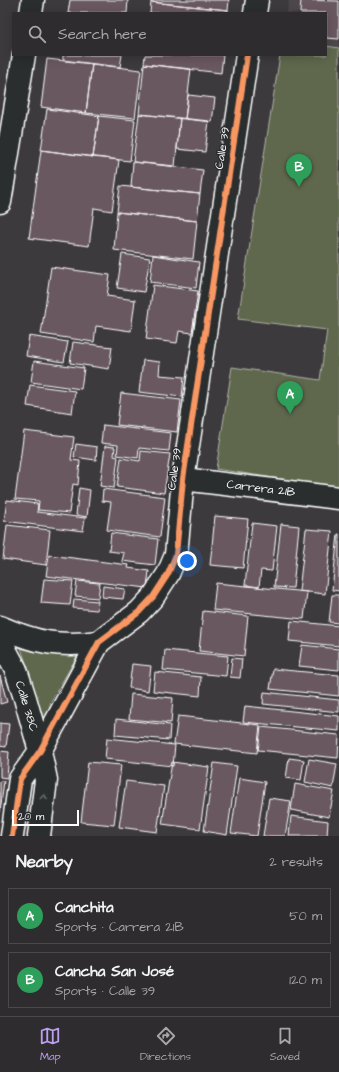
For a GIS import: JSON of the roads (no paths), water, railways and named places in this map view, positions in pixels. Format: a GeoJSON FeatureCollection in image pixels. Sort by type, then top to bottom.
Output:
{"type":"FeatureCollection","features":[{"type":"Feature","properties":{"kind":"street"},"geometry":{"type":"LineString","coordinates":[[31,12],[33,0]]}},
{"type":"Feature","properties":{"kind":"street"},"geometry":{"type":"LineString","coordinates":[[255,12],[257,0]]}},
{"type":"Feature","properties":{"kind":"street"},"geometry":{"type":"LineString","coordinates":[[0,202],[24,56]]}},
{"type":"Feature","properties":{"kind":"street","name":"Calle 39"},"geometry":{"type":"LineString","coordinates":[[12,836],[20,778],[40,750],[99,642],[139,612],[153,597],[168,574],[176,555],[183,479],[247,56]]}},
{"type":"Feature","properties":{"kind":"street","name":"Carrera 21B"},"geometry":{"type":"LineString","coordinates":[[183,479],[339,498]]}},
{"type":"Feature","properties":{"kind":"street"},"geometry":{"type":"LineString","coordinates":[[0,627],[20,636],[49,643],[72,645],[99,642]]}},
{"type":"Feature","properties":{"kind":"street","name":"Calle 38C"},"geometry":{"type":"LineString","coordinates":[[0,640],[16,670],[40,750]]}},
{"type":"Feature","properties":{"kind":"street"},"geometry":{"type":"LineString","coordinates":[[39,836],[46,780],[40,750]]}},
{"type":"Feature","properties":{"kind":"place","name":"Cancha San José"},"geometry":{"type":"Point","coordinates":[299,187]}},
{"type":"Feature","properties":{"kind":"place","name":"Canchita"},"geometry":{"type":"Point","coordinates":[290,414]}}]}
